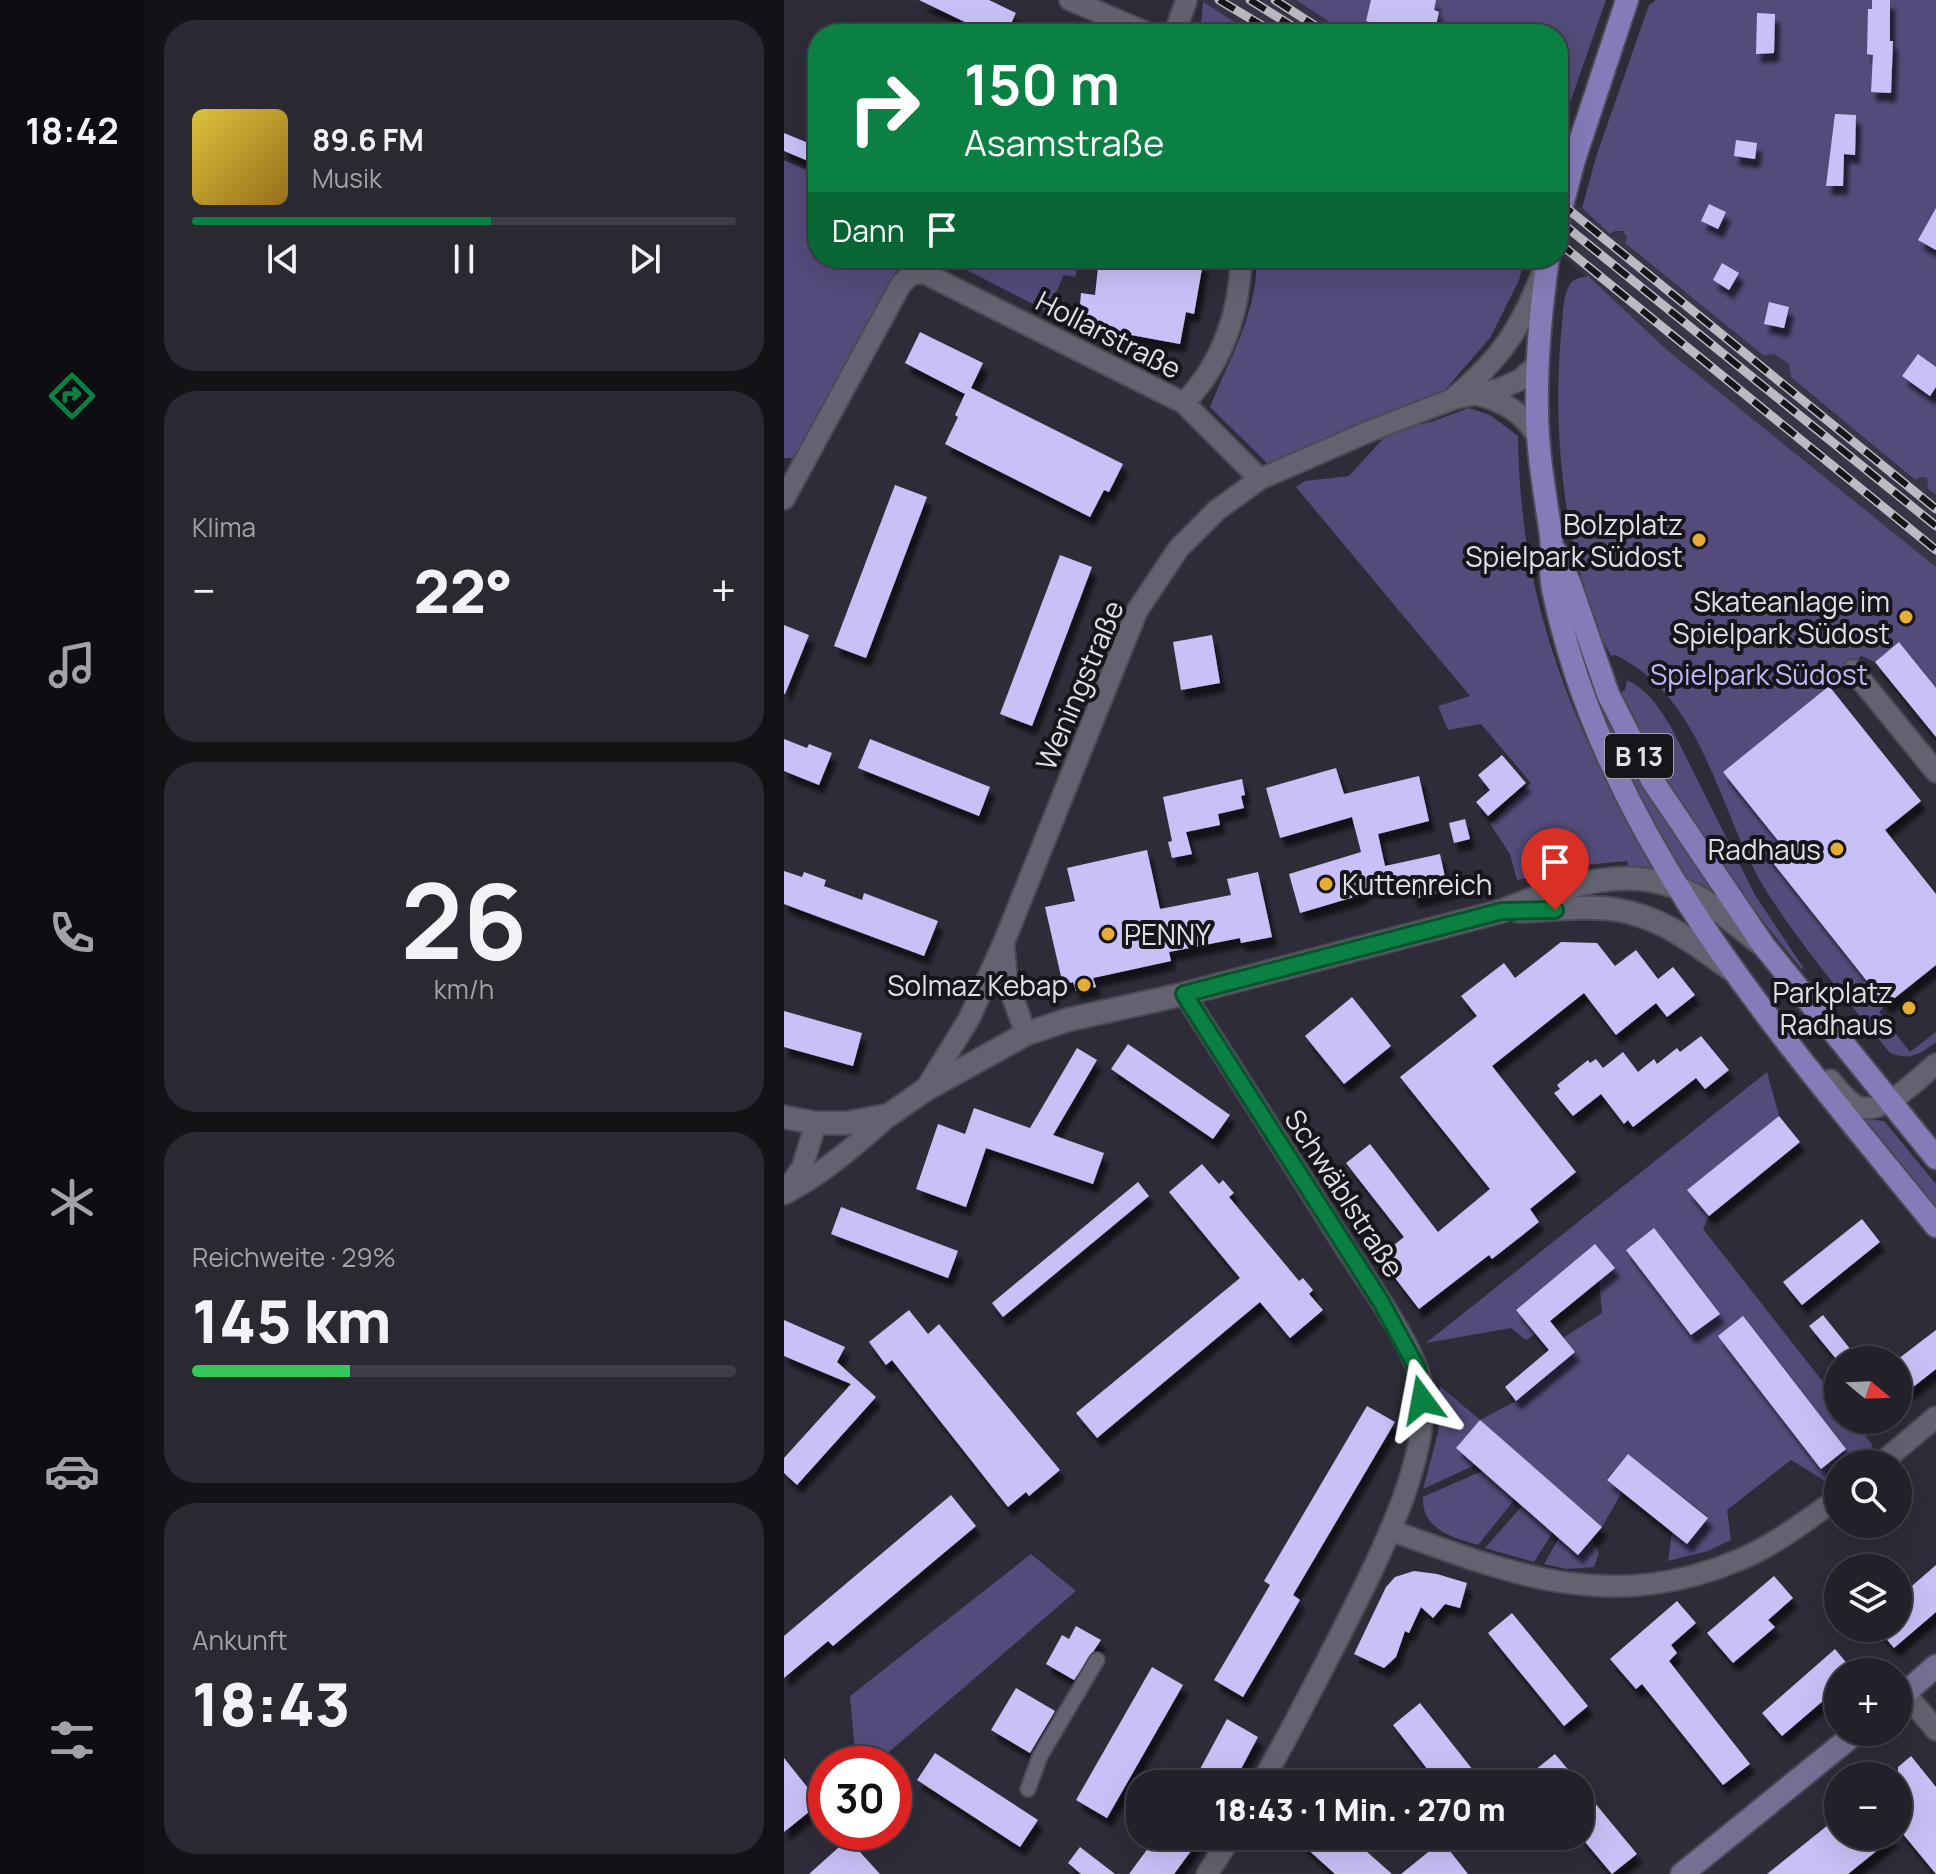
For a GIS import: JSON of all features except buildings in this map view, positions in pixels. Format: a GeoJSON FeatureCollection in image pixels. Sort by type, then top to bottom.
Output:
{"type":"FeatureCollection","features":[{"type":"Feature","properties":{"kind":"main road"},"geometry":{"type":"LineString","coordinates":[[1568,183],[1627,0]]}},
{"type":"Feature","properties":{"kind":"main road","name":"B 13"},"geometry":{"type":"LineString","coordinates":[[1547,268],[1537,365],[1539,439],[1552,546],[1552,585],[1582,692],[1598,736],[1634,812],[1678,889],[1733,971],[1797,1056],[1936,1226]]}},
{"type":"Feature","properties":{"kind":"main road","name":"B 13"},"geometry":{"type":"LineString","coordinates":[[1552,546],[1570,584],[1593,655],[1620,721],[1652,780],[1764,946],[1936,1158]]}},
{"type":"Feature","properties":{"kind":"main road"},"geometry":{"type":"LineString","coordinates":[[1912,1687],[1936,1666]]}},
{"type":"Feature","properties":{"kind":"main road"},"geometry":{"type":"LineString","coordinates":[[1682,1874],[1840,1746]]}},
{"type":"Feature","properties":{"kind":"street"},"geometry":{"type":"LineString","coordinates":[[1070,0],[1126,24]]}},
{"type":"Feature","properties":{"kind":"street"},"geometry":{"type":"LineString","coordinates":[[1178,24],[1186,2]]}},
{"type":"Feature","properties":{"kind":"street"},"geometry":{"type":"LineString","coordinates":[[1184,403],[1195,392],[1220,352],[1234,319],[1241,288],[1241,268]]}},
{"type":"Feature","properties":{"kind":"street","name":"Weningstraße"},"geometry":{"type":"LineString","coordinates":[[1453,399],[1496,359],[1512,339],[1544,268]]}},
{"type":"Feature","properties":{"kind":"street","name":"Hollarstraße"},"geometry":{"type":"LineString","coordinates":[[787,487],[901,284],[912,274],[924,273],[1184,403],[1260,479]]}},
{"type":"Feature","properties":{"kind":"street","name":"Weningstraße"},"geometry":{"type":"LineString","coordinates":[[925,1090],[969,1019],[1004,942],[1137,611],[1179,548],[1217,510],[1260,479],[1453,399],[1499,389],[1520,380],[1537,365]]}},
{"type":"Feature","properties":{"kind":"street"},"geometry":{"type":"LineString","coordinates":[[1475,394],[1491,398],[1519,413],[1531,424],[1539,439]]}},
{"type":"Feature","properties":{"kind":"street"},"geometry":{"type":"LineString","coordinates":[[1853,670],[1936,772]]}},
{"type":"Feature","properties":{"kind":"street"},"geometry":{"type":"LineString","coordinates":[[784,1193],[798,1187],[925,1090],[1026,1034],[1067,1020],[1184,994],[1502,911],[1573,886],[1619,876],[1650,879],[1699,898],[1764,946]]}},
{"type":"Feature","properties":{"kind":"street"},"geometry":{"type":"LineString","coordinates":[[1502,911],[1620,910],[1648,918],[1682,934],[1733,971]]}},
{"type":"Feature","properties":{"kind":"street"},"geometry":{"type":"LineString","coordinates":[[1004,942],[1007,982],[1026,1034]]}},
{"type":"Feature","properties":{"kind":"street","name":"Schwäblstraße"},"geometry":{"type":"LineString","coordinates":[[1184,994],[1381,1302],[1417,1368],[1422,1400],[1418,1451],[1390,1530],[1268,1770]]}},
{"type":"Feature","properties":{"kind":"street"},"geometry":{"type":"LineString","coordinates":[[1797,1056],[1823,1071],[1845,1098],[1859,1108],[1877,1107],[1889,1102],[1936,1064]]}},
{"type":"Feature","properties":{"kind":"street"},"geometry":{"type":"LineString","coordinates":[[784,1117],[816,1123],[847,1123],[889,1115]]}},
{"type":"Feature","properties":{"kind":"street"},"geometry":{"type":"LineString","coordinates":[[784,1193],[802,1168],[816,1123]]}},
{"type":"Feature","properties":{"kind":"street"},"geometry":{"type":"LineString","coordinates":[[1897,1450],[1936,1417]]}},
{"type":"Feature","properties":{"kind":"street"},"geometry":{"type":"LineString","coordinates":[[1390,1530],[1496,1569],[1564,1584],[1625,1587],[1688,1577],[1741,1559],[1824,1508]]}},
{"type":"Feature","properties":{"kind":"street"},"geometry":{"type":"LineString","coordinates":[[1028,1789],[1040,1756],[1097,1660]]}},
{"type":"Feature","properties":{"kind":"street"},"geometry":{"type":"LineString","coordinates":[[1912,1706],[1936,1730]]}},
{"type":"Feature","properties":{"kind":"street"},"geometry":{"type":"LineString","coordinates":[[1207,1874],[1223,1850]]}},
{"type":"Feature","properties":{"kind":"shaded area"},"geometry":{"type":"Polygon","coordinates":[[[1199,0],[1296,0],[1333,24],[1238,24],[1199,0]]]}},
{"type":"Feature","properties":{"kind":"shaded area"},"geometry":{"type":"Polygon","coordinates":[[[1568,195],[1610,234],[1623,231],[1627,237],[1625,243],[1764,356],[1774,354],[1790,364],[1791,377],[1914,480],[1927,478],[1928,489],[1936,495],[1936,567],[1666,349],[1568,261],[1568,195]]]}},
{"type":"Feature","properties":{"kind":"green space"},"geometry":{"type":"Polygon","coordinates":[[[1296,0],[1606,0],[1568,108],[1568,24],[1333,24],[1296,0]]]}},
{"type":"Feature","properties":{"kind":"green space"},"geometry":{"type":"Polygon","coordinates":[[[1656,0],[1936,0],[1936,495],[1928,489],[1927,478],[1915,480],[1791,377],[1789,364],[1774,354],[1764,356],[1625,243],[1627,237],[1623,231],[1610,234],[1582,208],[1596,157],[1649,5],[1656,0]]]}},
{"type":"Feature","properties":{"kind":"green space"},"geometry":{"type":"Polygon","coordinates":[[[1203,2],[1238,24],[1201,24],[1203,2]]]}},
{"type":"Feature","properties":{"kind":"green space"},"geometry":{"type":"Polygon","coordinates":[[[784,160],[808,171],[808,268],[899,268],[795,458],[784,458],[784,160]]]}},
{"type":"Feature","properties":{"kind":"green space"},"geometry":{"type":"Polygon","coordinates":[[[963,268],[1077,268],[1075,277],[1064,275],[1047,311],[963,268]]]}},
{"type":"Feature","properties":{"kind":"green space"},"geometry":{"type":"Polygon","coordinates":[[[1257,268],[1522,268],[1519,280],[1490,338],[1444,391],[1269,465],[1210,407],[1247,317],[1257,268]]]}},
{"type":"Feature","properties":{"kind":"green space","name":"Spielpark Südost"},"geometry":{"type":"Polygon","coordinates":[[[1588,276],[1666,349],[1936,567],[1936,688],[1900,643],[1875,662],[1861,656],[1723,772],[1780,843],[1766,855],[1886,1005],[1879,1012],[1910,1052],[1936,1032],[1936,1042],[1920,1053],[1904,1056],[1890,1053],[1811,954],[1767,892],[1750,861],[1690,728],[1670,699],[1646,674],[1615,655],[1611,656],[1601,641],[1570,528],[1559,426],[1564,301],[1571,283],[1588,276]]]}},
{"type":"Feature","properties":{"kind":"green space"},"geometry":{"type":"Polygon","coordinates":[[[1469,408],[1490,415],[1518,436],[1523,519],[1538,600],[1549,639],[1594,755],[1652,870],[1629,869],[1627,861],[1573,866],[1517,880],[1510,854],[1490,824],[1531,783],[1481,724],[1448,730],[1438,706],[1470,696],[1296,487],[1305,481],[1349,476],[1390,431],[1431,422],[1469,408]]]}},
{"type":"Feature","properties":{"kind":"green space"},"geometry":{"type":"Polygon","coordinates":[[[1590,672],[1632,761],[1720,901],[1687,882],[1674,863],[1613,741],[1592,687],[1590,672]]]}},
{"type":"Feature","properties":{"kind":"green space"},"geometry":{"type":"Polygon","coordinates":[[[1627,680],[1647,694],[1671,727],[1755,895],[1803,967],[1802,970],[1748,903],[1678,799],[1619,694],[1625,690],[1627,680]]]}},
{"type":"Feature","properties":{"kind":"green space"},"geometry":{"type":"Polygon","coordinates":[[[1767,1072],[1779,1116],[1688,1190],[1709,1216],[1703,1229],[1824,1383],[1824,1434],[1864,1434],[1873,1446],[1868,1450],[1824,1450],[1824,1480],[1791,1460],[1727,1510],[1731,1540],[1708,1551],[1668,1561],[1672,1531],[1687,1544],[1708,1517],[1628,1454],[1607,1479],[1622,1492],[1602,1527],[1480,1421],[1456,1448],[1475,1465],[1423,1489],[1438,1433],[1440,1386],[1480,1420],[1516,1401],[1575,1352],[1563,1338],[1602,1313],[1599,1281],[1614,1267],[1595,1245],[1516,1310],[1535,1334],[1526,1340],[1511,1328],[1426,1343],[1767,1072]]]}},
{"type":"Feature","properties":{"kind":"green space"},"geometry":{"type":"Polygon","coordinates":[[[1865,1119],[1884,1121],[1936,1184],[1936,1206],[1865,1119]]]}},
{"type":"Feature","properties":{"kind":"green space"},"geometry":{"type":"Polygon","coordinates":[[[1482,1471],[1515,1499],[1478,1545],[1449,1535],[1433,1524],[1427,1517],[1423,1497],[1482,1471]]]}},
{"type":"Feature","properties":{"kind":"green space"},"geometry":{"type":"Polygon","coordinates":[[[1522,1506],[1553,1532],[1534,1562],[1485,1548],[1522,1506]]]}},
{"type":"Feature","properties":{"kind":"green space"},"geometry":{"type":"Polygon","coordinates":[[[1559,1538],[1578,1554],[1592,1539],[1599,1553],[1594,1567],[1567,1569],[1544,1564],[1559,1538]]]}},
{"type":"Feature","properties":{"kind":"green space"},"geometry":{"type":"Polygon","coordinates":[[[1031,1554],[1076,1591],[896,1746],[854,1746],[850,1696],[1031,1554]]]}},
{"type":"Feature","properties":{"kind":"railway"},"geometry":{"type":"LineString","coordinates":[[1219,0],[1259,24]]}},
{"type":"Feature","properties":{"kind":"railway"},"geometry":{"type":"LineString","coordinates":[[1250,0],[1289,24]]}},
{"type":"Feature","properties":{"kind":"railway"},"geometry":{"type":"LineString","coordinates":[[1275,0],[1312,24]]}},
{"type":"Feature","properties":{"kind":"railway"},"geometry":{"type":"LineString","coordinates":[[1568,209],[1936,509]]}},
{"type":"Feature","properties":{"kind":"railway"},"geometry":{"type":"LineString","coordinates":[[1568,228],[1936,526]]}},
{"type":"Feature","properties":{"kind":"railway"},"geometry":{"type":"LineString","coordinates":[[1568,250],[1936,550]]}},
{"type":"Feature","properties":{"kind":"place","name":"Bolzplatz Spielpark Südost"},"geometry":{"type":"Point","coordinates":[1699,540]}},
{"type":"Feature","properties":{"kind":"place","name":"Skateanlage im Spielpark Südost"},"geometry":{"type":"Point","coordinates":[1906,617]}},
{"type":"Feature","properties":{"kind":"place","name":"Radhaus"},"geometry":{"type":"Point","coordinates":[1837,849]}},
{"type":"Feature","properties":{"kind":"place","name":"Kuttenreich"},"geometry":{"type":"Point","coordinates":[1326,884]}},
{"type":"Feature","properties":{"kind":"place","name":"PENNY"},"geometry":{"type":"Point","coordinates":[1108,934]}},
{"type":"Feature","properties":{"kind":"place","name":"Solmaz Kebap"},"geometry":{"type":"Point","coordinates":[1084,985]}},
{"type":"Feature","properties":{"kind":"place","name":"Parkplatz Radhaus"},"geometry":{"type":"Point","coordinates":[1909,1008]}},
{"type":"Feature","properties":{"kind":"route"},"geometry":{"type":"LineString","coordinates":[[1422,1400],[1417,1368],[1381,1302],[1184,994],[1502,911],[1555,910]]}}]}
